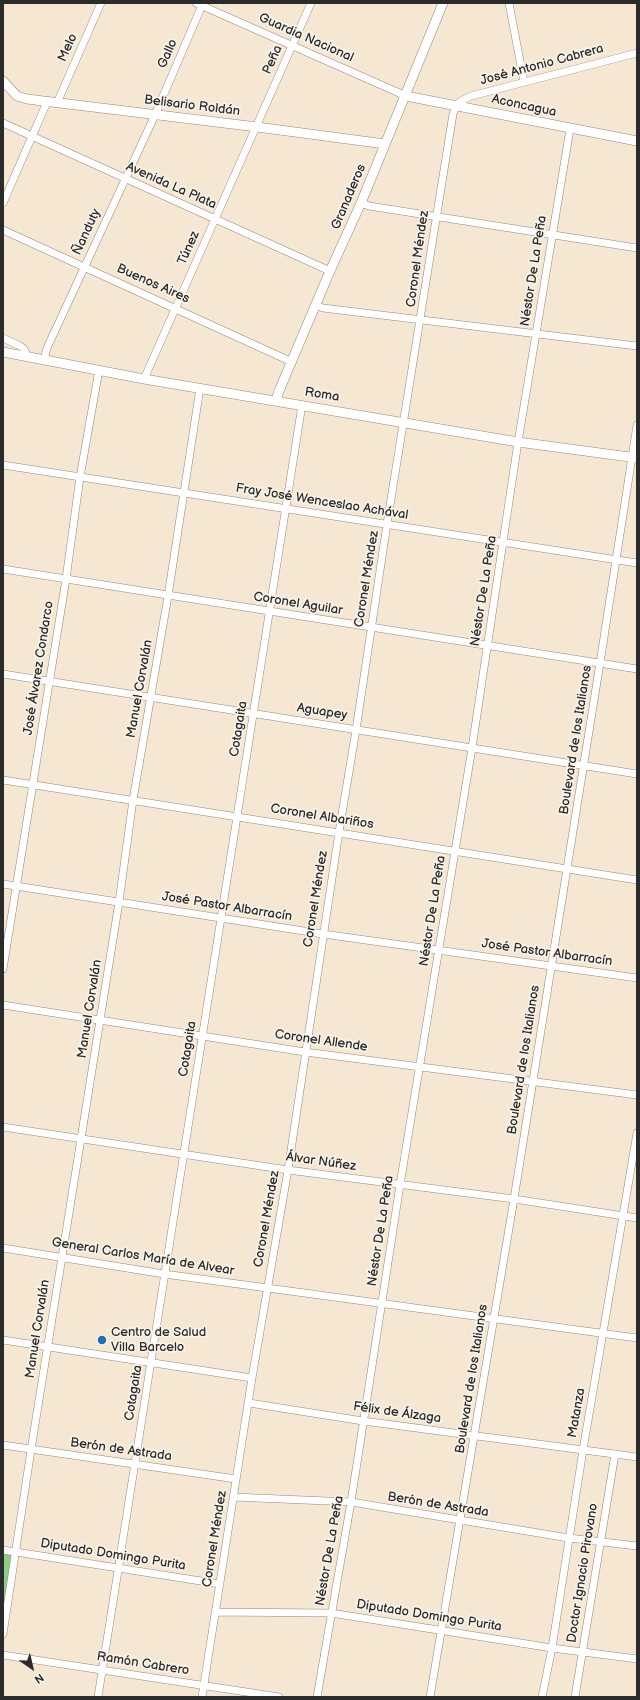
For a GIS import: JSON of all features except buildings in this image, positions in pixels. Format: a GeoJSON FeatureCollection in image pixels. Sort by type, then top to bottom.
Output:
{"type":"FeatureCollection","features":[{"type":"Feature","properties":{"kind":"street","name":"Melo"},"geometry":{"type":"LineString","coordinates":[[57,103],[101,3]]}},
{"type":"Feature","properties":{"kind":"street","name":"Peña"},"geometry":{"type":"LineString","coordinates":[[257,127],[311,3]]}},
{"type":"Feature","properties":{"kind":"street","name":"Granaderos"},"geometry":{"type":"LineString","coordinates":[[276,400],[315,305],[361,203],[443,3]]}},
{"type":"Feature","properties":{"kind":"street"},"geometry":{"type":"LineString","coordinates":[[509,3],[524,82]]}},
{"type":"Feature","properties":{"kind":"street","name":"Guardia Nacional"},"geometry":{"type":"LineString","coordinates":[[200,4],[406,96]]}},
{"type":"Feature","properties":{"kind":"street","name":"Gallo"},"geometry":{"type":"LineString","coordinates":[[155,114],[200,4]]}},
{"type":"Feature","properties":{"kind":"street","name":"José Antonio Cabrera"},"geometry":{"type":"LineString","coordinates":[[456,105],[471,96],[637,52]]}},
{"type":"Feature","properties":{"kind":"street","name":"Belisario Roldán"},"geometry":{"type":"LineString","coordinates":[[3,81],[13,92],[22,98],[385,144]]}},
{"type":"Feature","properties":{"kind":"street","name":"Aconcagua"},"geometry":{"type":"LineString","coordinates":[[406,96],[637,141]]}},
{"type":"Feature","properties":{"kind":"street"},"geometry":{"type":"LineString","coordinates":[[3,203],[47,102]]}},
{"type":"Feature","properties":{"kind":"street","name":"Coronel Méndez"},"geometry":{"type":"LineString","coordinates":[[202,1697],[252,1378],[288,1170],[323,934],[436,216],[456,105]]}},
{"type":"Feature","properties":{"kind":"street","name":"Ñanduty"},"geometry":{"type":"LineString","coordinates":[[44,360],[47,348],[155,114]]}},
{"type":"Feature","properties":{"kind":"street","name":"Avenida La Plata"},"geometry":{"type":"LineString","coordinates":[[3,123],[330,271]]}},
{"type":"Feature","properties":{"kind":"street","name":"Túnez"},"geometry":{"type":"LineString","coordinates":[[144,379],[257,127]]}},
{"type":"Feature","properties":{"kind":"street","name":"Néstor De La Peña"},"geometry":{"type":"LineString","coordinates":[[317,1697],[351,1502],[400,1185],[472,748],[518,442],[570,128]]}},
{"type":"Feature","properties":{"kind":"street"},"geometry":{"type":"LineString","coordinates":[[361,203],[370,206],[637,248]]}},
{"type":"Feature","properties":{"kind":"street","name":"Buenos Aires"},"geometry":{"type":"LineString","coordinates":[[3,230],[292,362]]}},
{"type":"Feature","properties":{"kind":"street"},"geometry":{"type":"LineString","coordinates":[[315,305],[323,308],[421,319],[536,335],[637,346]]}},
{"type":"Feature","properties":{"kind":"street"},"geometry":{"type":"LineString","coordinates":[[3,338],[24,349],[28,357]]}},
{"type":"Feature","properties":{"kind":"street","name":"Roma"},"geometry":{"type":"LineString","coordinates":[[3,352],[144,379],[404,421],[518,442],[634,458]]}},
{"type":"Feature","properties":{"kind":"street","name":"José Álvarez Condarco"},"geometry":{"type":"LineString","coordinates":[[3,969],[66,579],[80,477],[99,370]]}},
{"type":"Feature","properties":{"kind":"street","name":"Manuel Corvalán"},"geometry":{"type":"LineString","coordinates":[[3,1634],[100,1021],[133,800],[168,596],[200,388]]}},
{"type":"Feature","properties":{"kind":"street","name":"Cotagaita"},"geometry":{"type":"LineString","coordinates":[[98,1697],[302,405]]}},
{"type":"Feature","properties":{"kind":"street","name":"Boulevard de los Italianos"},"geometry":{"type":"LineString","coordinates":[[430,1697],[461,1521],[514,1199],[616,560],[634,458],[637,425]]}},
{"type":"Feature","properties":{"kind":"street","name":"Fray José Wenceslao Achával"},"geometry":{"type":"LineString","coordinates":[[3,465],[637,563]]}},
{"type":"Feature","properties":{"kind":"street","name":"Coronel Aguilar"},"geometry":{"type":"LineString","coordinates":[[3,569],[637,669]]}},
{"type":"Feature","properties":{"kind":"street","name":"Aguapey"},"geometry":{"type":"LineString","coordinates":[[3,674],[637,774]]}},
{"type":"Feature","properties":{"kind":"street","name":"Coronel Albariños"},"geometry":{"type":"LineString","coordinates":[[3,780],[637,880]]}},
{"type":"Feature","properties":{"kind":"street","name":"José Pastor Albarracín"},"geometry":{"type":"LineString","coordinates":[[3,884],[323,934],[637,978]]}},
{"type":"Feature","properties":{"kind":"street","name":"Coronel Allende"},"geometry":{"type":"LineString","coordinates":[[3,1005],[305,1052],[420,1066],[637,1096]]}},
{"type":"Feature","properties":{"kind":"street","name":"Álvar Núñez"},"geometry":{"type":"LineString","coordinates":[[3,1127],[288,1170],[514,1199],[637,1218]]}},
{"type":"Feature","properties":{"kind":"street","name":"Matanza"},"geometry":{"type":"LineString","coordinates":[[542,1697],[552,1648],[583,1450],[623,1216],[633,1174],[637,1133]]}},
{"type":"Feature","properties":{"kind":"street","name":"General Carlos María de Alvear"},"geometry":{"type":"LineString","coordinates":[[3,1248],[164,1274],[637,1338]]}},
{"type":"Feature","properties":{"kind":"street"},"geometry":{"type":"LineString","coordinates":[[3,1340],[252,1378]]}},
{"type":"Feature","properties":{"kind":"street","name":"Félix de Álzaga"},"geometry":{"type":"LineString","coordinates":[[249,1403],[363,1421],[637,1457]]}},
{"type":"Feature","properties":{"kind":"street","name":"Berón de Astrada"},"geometry":{"type":"LineString","coordinates":[[3,1445],[236,1479]]}},
{"type":"Feature","properties":{"kind":"street","name":"Doctor Ignacio Pirovano"},"geometry":{"type":"LineString","coordinates":[[575,1697],[615,1454]]}},
{"type":"Feature","properties":{"kind":"street","name":"Berón de Astrada"},"geometry":{"type":"LineString","coordinates":[[233,1497],[351,1502],[569,1538],[637,1546]]}},
{"type":"Feature","properties":{"kind":"street","name":"Diputado Domingo Purita"},"geometry":{"type":"LineString","coordinates":[[3,1550],[220,1584]]}},
{"type":"Feature","properties":{"kind":"street","name":"Diputado Domingo Purita"},"geometry":{"type":"LineString","coordinates":[[216,1612],[331,1613],[552,1648],[637,1659]]}},
{"type":"Feature","properties":{"kind":"street","name":"Ramón Cabrero"},"geometry":{"type":"LineString","coordinates":[[3,1655],[279,1697]]}},
{"type":"Feature","properties":{"kind":"green space"},"geometry":{"type":"Polygon","coordinates":[[[3,1550],[15,1552],[3,1634],[3,1550]]]}},
{"type":"Feature","properties":{"kind":"place","name":"Centro de Salud Villa Barcelo"},"geometry":{"type":"Point","coordinates":[102,1340]}}]}
